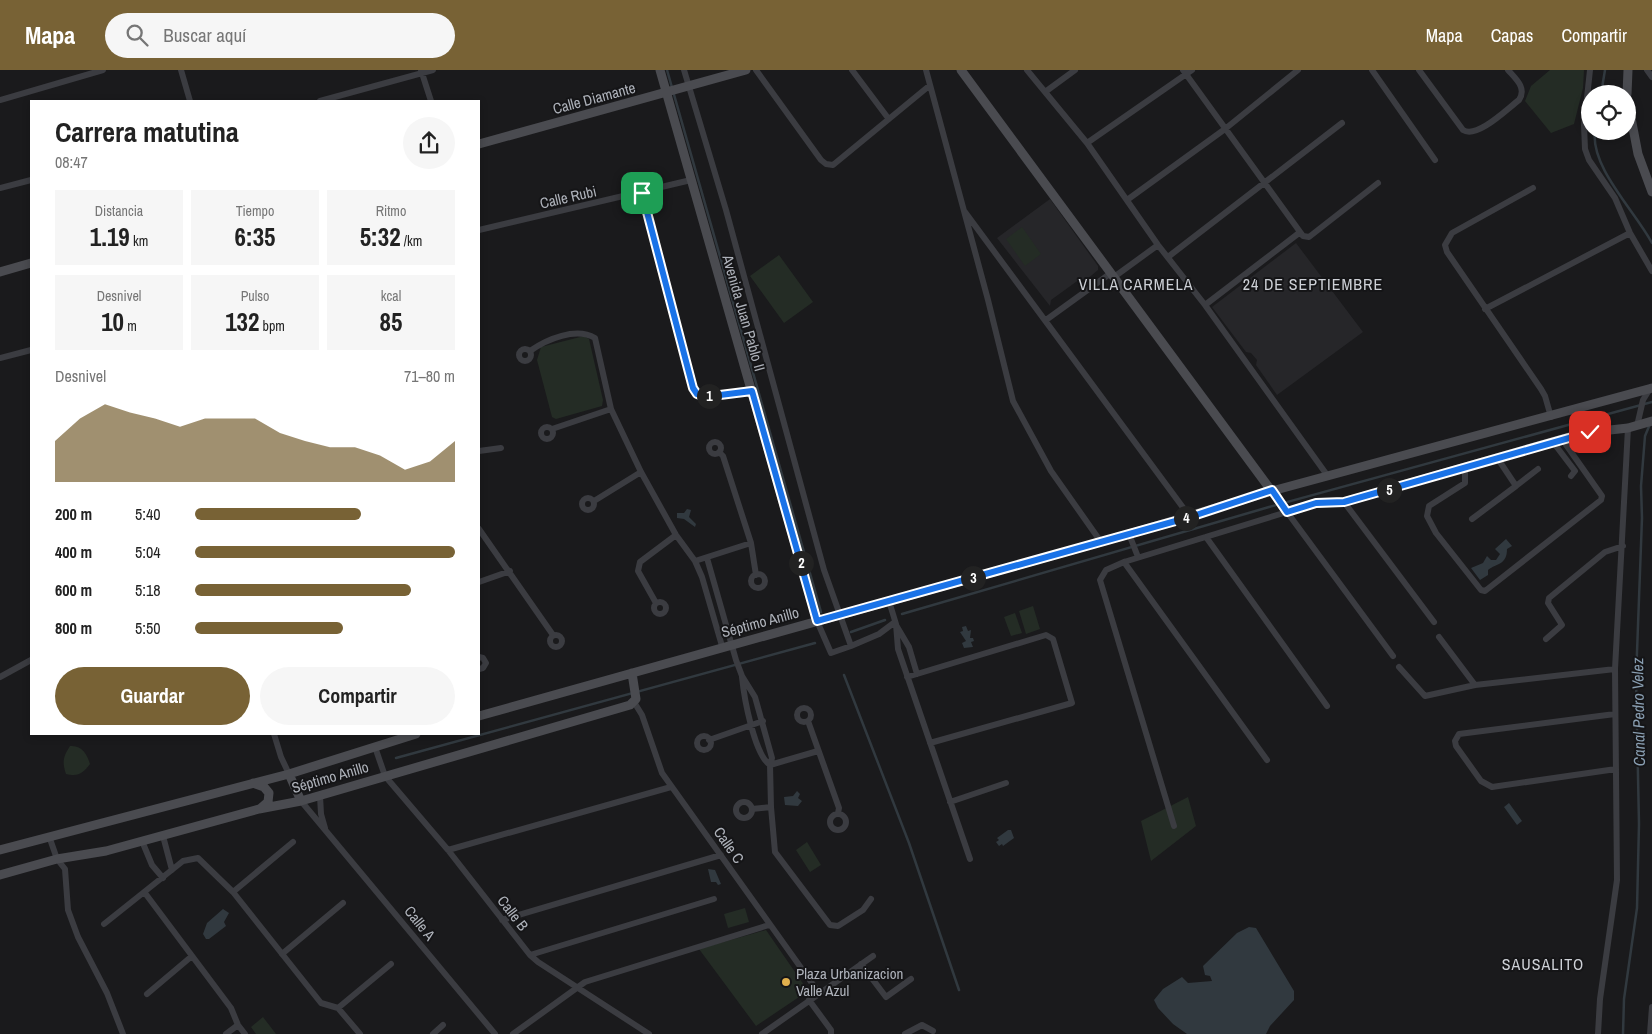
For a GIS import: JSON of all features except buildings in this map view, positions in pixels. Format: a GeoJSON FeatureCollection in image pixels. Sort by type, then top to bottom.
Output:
{"type":"FeatureCollection","features":[{"type":"Feature","properties":{"kind":"street"},"geometry":{"type":"LineString","coordinates":[[0,100],[103,70]]}},
{"type":"Feature","properties":{"kind":"street"},"geometry":{"type":"LineString","coordinates":[[181,70],[190,100]]}},
{"type":"Feature","properties":{"kind":"street"},"geometry":{"type":"LineString","coordinates":[[324,100],[433,70]]}},
{"type":"Feature","properties":{"kind":"street","name":"Avenida Juan Pablo II"},"geometry":{"type":"LineString","coordinates":[[660,70],[672,91],[691,180],[817,621]]}},
{"type":"Feature","properties":{"kind":"street"},"geometry":{"type":"LineString","coordinates":[[684,70],[726,210],[824,570],[851,646]]}},
{"type":"Feature","properties":{"kind":"street","name":"Calle Diamante"},"geometry":{"type":"LineString","coordinates":[[480,144],[746,70]]}},
{"type":"Feature","properties":{"kind":"street"},"geometry":{"type":"LineString","coordinates":[[756,70],[821,160],[826,164],[833,165],[929,86]]}},
{"type":"Feature","properties":{"kind":"street"},"geometry":{"type":"LineString","coordinates":[[852,70],[888,118]]}},
{"type":"Feature","properties":{"kind":"street"},"geometry":{"type":"LineString","coordinates":[[926,70],[988,300],[1012,401],[1051,470],[1101,542]]}},
{"type":"Feature","properties":{"kind":"street"},"geometry":{"type":"LineString","coordinates":[[961,70],[1393,656]]}},
{"type":"Feature","properties":{"kind":"street"},"geometry":{"type":"LineString","coordinates":[[1027,70],[1087,143],[1158,245],[1205,305],[1328,475]]}},
{"type":"Feature","properties":{"kind":"street"},"geometry":{"type":"LineString","coordinates":[[1045,92],[1075,70]]}},
{"type":"Feature","properties":{"kind":"street"},"geometry":{"type":"LineString","coordinates":[[1087,143],[1185,72],[1192,70]]}},
{"type":"Feature","properties":{"kind":"street"},"geometry":{"type":"LineString","coordinates":[[1127,200],[1225,129],[1298,70]]}},
{"type":"Feature","properties":{"kind":"street"},"geometry":{"type":"LineString","coordinates":[[1372,70],[1435,160]]}},
{"type":"Feature","properties":{"kind":"street"},"geometry":{"type":"LineString","coordinates":[[1420,70],[1463,130],[1470,133],[1478,131],[1522,96],[1519,84],[1508,70]]}},
{"type":"Feature","properties":{"kind":"street"},"geometry":{"type":"LineString","coordinates":[[1590,70],[1584,125],[1585,149],[1622,210],[1630,233],[1652,271]]}},
{"type":"Feature","properties":{"kind":"street"},"geometry":{"type":"LineString","coordinates":[[1627,85],[1628,70]]}},
{"type":"Feature","properties":{"kind":"street"},"geometry":{"type":"LineString","coordinates":[[1647,70],[1652,77]]}},
{"type":"Feature","properties":{"kind":"street"},"geometry":{"type":"LineString","coordinates":[[422,72],[431,100]]}},
{"type":"Feature","properties":{"kind":"street"},"geometry":{"type":"LineString","coordinates":[[1185,72],[1303,236],[1309,236],[1378,183]]}},
{"type":"Feature","properties":{"kind":"street"},"geometry":{"type":"LineString","coordinates":[[1168,257],[1342,123]]}},
{"type":"Feature","properties":{"kind":"street"},"geometry":{"type":"LineString","coordinates":[[1635,140],[1638,154],[1652,192]]}},
{"type":"Feature","properties":{"kind":"street"},"geometry":{"type":"LineString","coordinates":[[0,188],[30,180]]}},
{"type":"Feature","properties":{"kind":"street","name":"Calle Rubi"},"geometry":{"type":"LineString","coordinates":[[480,230],[691,180]]}},
{"type":"Feature","properties":{"kind":"street"},"geometry":{"type":"LineString","coordinates":[[1533,188],[1452,233],[1445,245],[1485,309],[1545,396],[1550,417]]}},
{"type":"Feature","properties":{"kind":"street"},"geometry":{"type":"LineString","coordinates":[[642,193],[695,392],[704,397],[752,391]]}},
{"type":"Feature","properties":{"kind":"street"},"geometry":{"type":"LineString","coordinates":[[963,209],[1190,517]]}},
{"type":"Feature","properties":{"kind":"street"},"geometry":{"type":"LineString","coordinates":[[1205,305],[1299,233]]}},
{"type":"Feature","properties":{"kind":"street"},"geometry":{"type":"LineString","coordinates":[[1485,309],[1630,233]]}},
{"type":"Feature","properties":{"kind":"street"},"geometry":{"type":"LineString","coordinates":[[1046,320],[1158,245]]}},
{"type":"Feature","properties":{"kind":"street"},"geometry":{"type":"LineString","coordinates":[[0,272],[30,264]]}},
{"type":"Feature","properties":{"kind":"street"},"geometry":{"type":"LineString","coordinates":[[530,351],[547,341],[577,333],[584,333],[595,338],[611,409],[641,472],[676,535],[695,561],[702,577],[722,646]]}},
{"type":"Feature","properties":{"kind":"street"},"geometry":{"type":"LineString","coordinates":[[0,358],[30,350]]}},
{"type":"Feature","properties":{"kind":"street"},"geometry":{"type":"LineString","coordinates":[[1598,1034],[1600,999],[1617,880],[1615,669],[1623,546],[1635,426],[1643,400],[1651,388]]}},
{"type":"Feature","properties":{"kind":"street","name":"Séptimo Anillo"},"geometry":{"type":"LineString","coordinates":[[480,716],[722,646],[839,616],[1101,542],[1130,538],[1272,490],[1550,417],[1651,388]]}},
{"type":"Feature","properties":{"kind":"street"},"geometry":{"type":"LineString","coordinates":[[552,429],[611,409]]}},
{"type":"Feature","properties":{"kind":"street"},"geometry":{"type":"LineString","coordinates":[[1174,826],[1100,580],[1106,570],[1138,557],[1206,537],[1282,505],[1344,502],[1583,433],[1635,426],[1652,420]]}},
{"type":"Feature","properties":{"kind":"street"},"geometry":{"type":"LineString","coordinates":[[1465,468],[1464,484],[1429,506],[1427,516],[1436,533],[1481,590],[1485,591],[1601,500],[1602,496],[1557,440]]}},
{"type":"Feature","properties":{"kind":"street"},"geometry":{"type":"LineString","coordinates":[[1557,440],[1575,471],[1571,476]]}},
{"type":"Feature","properties":{"kind":"street"},"geometry":{"type":"LineString","coordinates":[[480,451],[501,448]]}},
{"type":"Feature","properties":{"kind":"street"},"geometry":{"type":"LineString","coordinates":[[719,452],[723,456],[750,543],[756,575]]}},
{"type":"Feature","properties":{"kind":"street"},"geometry":{"type":"LineString","coordinates":[[1498,459],[1516,486]]}},
{"type":"Feature","properties":{"kind":"street"},"geometry":{"type":"LineString","coordinates":[[1472,519],[1538,469]]}},
{"type":"Feature","properties":{"kind":"street"},"geometry":{"type":"LineString","coordinates":[[594,502],[641,472]]}},
{"type":"Feature","properties":{"kind":"street"},"geometry":{"type":"LineString","coordinates":[[1344,502],[1434,622]]}},
{"type":"Feature","properties":{"kind":"street"},"geometry":{"type":"LineString","coordinates":[[480,530],[510,571],[553,636]]}},
{"type":"Feature","properties":{"kind":"street"},"geometry":{"type":"LineString","coordinates":[[656,603],[638,571],[638,567],[640,562],[676,535]]}},
{"type":"Feature","properties":{"kind":"street"},"geometry":{"type":"LineString","coordinates":[[1206,537],[1327,706]]}},
{"type":"Feature","properties":{"kind":"street"},"geometry":{"type":"LineString","coordinates":[[1130,538],[1138,557]]}},
{"type":"Feature","properties":{"kind":"street"},"geometry":{"type":"LineString","coordinates":[[695,561],[750,543]]}},
{"type":"Feature","properties":{"kind":"street"},"geometry":{"type":"LineString","coordinates":[[1546,639],[1562,624],[1548,602],[1549,598],[1606,552],[1623,546]]}},
{"type":"Feature","properties":{"kind":"street"},"geometry":{"type":"LineString","coordinates":[[707,558],[736,660],[755,696],[772,758],[770,765],[771,807],[775,852],[830,925],[838,926],[862,910],[870,899]]}},
{"type":"Feature","properties":{"kind":"street"},"geometry":{"type":"LineString","coordinates":[[1124,562],[1267,760]]}},
{"type":"Feature","properties":{"kind":"street"},"geometry":{"type":"LineString","coordinates":[[480,582],[510,571]]}},
{"type":"Feature","properties":{"kind":"street"},"geometry":{"type":"LineString","coordinates":[[889,601],[895,623],[896,642],[970,859]]}},
{"type":"Feature","properties":{"kind":"street"},"geometry":{"type":"LineString","coordinates":[[817,621],[831,653],[879,634],[895,623]]}},
{"type":"Feature","properties":{"kind":"street"},"geometry":{"type":"LineString","coordinates":[[895,623],[906,641],[917,674]]}},
{"type":"Feature","properties":{"kind":"street"},"geometry":{"type":"LineString","coordinates":[[907,677],[1046,635],[1052,639],[1072,700],[1069,705],[930,743]]}},
{"type":"Feature","properties":{"kind":"street"},"geometry":{"type":"LineString","coordinates":[[1439,637],[1475,685]]}},
{"type":"Feature","properties":{"kind":"street"},"geometry":{"type":"LineString","coordinates":[[480,657],[485,659],[486,663],[484,667],[480,669]]}},
{"type":"Feature","properties":{"kind":"street"},"geometry":{"type":"LineString","coordinates":[[0,677],[30,661]]}},
{"type":"Feature","properties":{"kind":"street"},"geometry":{"type":"LineString","coordinates":[[1399,667],[1424,696],[1475,685],[1615,669]]}},
{"type":"Feature","properties":{"kind":"street"},"geometry":{"type":"LineString","coordinates":[[632,673],[635,697]]}},
{"type":"Feature","properties":{"kind":"street"},"geometry":{"type":"LineString","coordinates":[[742,674],[744,701],[764,760],[770,765]]}},
{"type":"Feature","properties":{"kind":"street","name":"Séptimo Anillo"},"geometry":{"type":"LineString","coordinates":[[0,875],[57,859],[106,851],[258,809],[320,796],[635,697]]}},
{"type":"Feature","properties":{"kind":"street","name":"Calle C"},"geometry":{"type":"LineString","coordinates":[[635,697],[657,765],[769,925],[820,993]]}},
{"type":"Feature","properties":{"kind":"street"},"geometry":{"type":"LineString","coordinates":[[1615,714],[1459,734],[1455,741],[1456,746],[1481,781],[1492,787],[1616,769]]}},
{"type":"Feature","properties":{"kind":"street"},"geometry":{"type":"LineString","coordinates":[[709,740],[763,721]]}},
{"type":"Feature","properties":{"kind":"street"},"geometry":{"type":"LineString","coordinates":[[808,721],[838,808],[838,813]]}},
{"type":"Feature","properties":{"kind":"street"},"geometry":{"type":"LineString","coordinates":[[274,735],[301,801]]}},
{"type":"Feature","properties":{"kind":"street","name":"Séptimo Anillo"},"geometry":{"type":"LineString","coordinates":[[0,850],[289,774],[413,735]]}},
{"type":"Feature","properties":{"kind":"street"},"geometry":{"type":"LineString","coordinates":[[375,747],[385,776]]}},
{"type":"Feature","properties":{"kind":"street"},"geometry":{"type":"LineString","coordinates":[[770,765],[818,751]]}},
{"type":"Feature","properties":{"kind":"street","name":"Calle B"},"geometry":{"type":"LineString","coordinates":[[385,776],[448,850],[530,955],[649,1034]]}},
{"type":"Feature","properties":{"kind":"street"},"geometry":{"type":"LineString","coordinates":[[253,783],[264,787],[269,792],[268,802],[258,809]]}},
{"type":"Feature","properties":{"kind":"street"},"geometry":{"type":"LineString","coordinates":[[950,802],[1006,783]]}},
{"type":"Feature","properties":{"kind":"street"},"geometry":{"type":"LineString","coordinates":[[448,850],[671,787]]}},
{"type":"Feature","properties":{"kind":"street"},"geometry":{"type":"LineString","coordinates":[[320,796],[320,814],[325,828]]}},
{"type":"Feature","properties":{"kind":"street","name":"Calle A"},"geometry":{"type":"LineString","coordinates":[[301,801],[495,1034]]}},
{"type":"Feature","properties":{"kind":"street"},"geometry":{"type":"LineString","coordinates":[[752,809],[771,807]]}},
{"type":"Feature","properties":{"kind":"street"},"geometry":{"type":"LineString","coordinates":[[48,836],[57,859],[65,869],[68,910],[78,938],[106,993],[123,1034]]}},
{"type":"Feature","properties":{"kind":"street"},"geometry":{"type":"LineString","coordinates":[[163,836],[172,870]]}},
{"type":"Feature","properties":{"kind":"street"},"geometry":{"type":"LineString","coordinates":[[142,841],[152,866],[163,878]]}},
{"type":"Feature","properties":{"kind":"street"},"geometry":{"type":"LineString","coordinates":[[232,892],[293,842]]}},
{"type":"Feature","properties":{"kind":"street"},"geometry":{"type":"LineString","coordinates":[[502,920],[721,855]]}},
{"type":"Feature","properties":{"kind":"street"},"geometry":{"type":"LineString","coordinates":[[104,924],[172,870],[188,859],[198,858],[232,892],[321,1003],[338,1008],[360,1034]]}},
{"type":"Feature","properties":{"kind":"street"},"geometry":{"type":"LineString","coordinates":[[145,893],[231,1008],[238,1025],[245,1034]]}},
{"type":"Feature","properties":{"kind":"street"},"geometry":{"type":"LineString","coordinates":[[530,955],[714,900]]}},
{"type":"Feature","properties":{"kind":"street"},"geometry":{"type":"LineString","coordinates":[[282,954],[343,904]]}},
{"type":"Feature","properties":{"kind":"street"},"geometry":{"type":"LineString","coordinates":[[514,1034],[577,987],[592,979],[769,925]]}},
{"type":"Feature","properties":{"kind":"street"},"geometry":{"type":"LineString","coordinates":[[147,994],[192,956]]}},
{"type":"Feature","properties":{"kind":"street"},"geometry":{"type":"LineString","coordinates":[[762,1034],[873,956]]}},
{"type":"Feature","properties":{"kind":"street"},"geometry":{"type":"LineString","coordinates":[[338,1008],[391,964]]}},
{"type":"Feature","properties":{"kind":"street"},"geometry":{"type":"LineString","coordinates":[[861,964],[886,997],[912,980]]}},
{"type":"Feature","properties":{"kind":"street"},"geometry":{"type":"LineString","coordinates":[[809,1000],[831,1030],[831,1034]]}},
{"type":"Feature","properties":{"kind":"street"},"geometry":{"type":"LineString","coordinates":[[1650,1034],[1652,1007]]}},
{"type":"Feature","properties":{"kind":"street"},"geometry":{"type":"LineString","coordinates":[[226,1034],[238,1025]]}},
{"type":"Feature","properties":{"kind":"street"},"geometry":{"type":"LineString","coordinates":[[905,1034],[922,1025],[933,1031]]}},
{"type":"Feature","properties":{"kind":"street"},"geometry":{"type":"LineString","coordinates":[[432,1034],[443,1026]]}},
{"type":"Feature","properties":{"kind":"shaded area"},"geometry":{"type":"Polygon","coordinates":[[[1550,70],[1584,70],[1583,85],[1581,85],[1581,96],[1574,124],[1551,133],[1525,101],[1531,86],[1550,70]]]}},
{"type":"Feature","properties":{"kind":"shaded area"},"geometry":{"type":"Polygon","coordinates":[[[1050,199],[1098,266],[1098,270],[1086,280],[1080,279],[1051,300],[1050,306],[997,238],[1050,199]]]}},
{"type":"Feature","properties":{"kind":"shaded area"},"geometry":{"type":"Polygon","coordinates":[[[1022,227],[1041,254],[1025,266],[1006,239],[1022,227]]]}},
{"type":"Feature","properties":{"kind":"shaded area"},"geometry":{"type":"Polygon","coordinates":[[[1296,243],[1363,332],[1277,395],[1256,365],[1257,360],[1251,353],[1246,352],[1212,307],[1296,243]]]}},
{"type":"Feature","properties":{"kind":"shaded area"},"geometry":{"type":"Polygon","coordinates":[[[779,255],[813,302],[784,323],[750,276],[779,255]]]}},
{"type":"Feature","properties":{"kind":"shaded area"},"geometry":{"type":"Polygon","coordinates":[[[584,336],[589,339],[603,400],[602,406],[556,419],[552,417],[537,360],[541,347],[584,336]]]}},
{"type":"Feature","properties":{"kind":"shaded area"},"geometry":{"type":"Polygon","coordinates":[[[687,509],[691,510],[689,517],[696,524],[695,527],[684,519],[677,518],[677,513],[684,513],[687,509]]]}},
{"type":"Feature","properties":{"kind":"shaded area"},"geometry":{"type":"Polygon","coordinates":[[[1506,539],[1512,546],[1507,549],[1505,558],[1501,563],[1488,570],[1488,575],[1480,580],[1471,568],[1483,563],[1487,556],[1491,560],[1496,560],[1500,554],[1495,549],[1506,539]]]}},
{"type":"Feature","properties":{"kind":"shaded area"},"geometry":{"type":"Polygon","coordinates":[[[1033,606],[1040,629],[1026,634],[1019,611],[1033,606]]]}},
{"type":"Feature","properties":{"kind":"shaded area"},"geometry":{"type":"Polygon","coordinates":[[[1015,613],[1022,633],[1011,636],[1004,617],[1015,613]]]}},
{"type":"Feature","properties":{"kind":"shaded area"},"geometry":{"type":"Polygon","coordinates":[[[966,626],[968,631],[971,630],[970,638],[973,638],[974,641],[971,642],[973,647],[964,648],[962,643],[966,641],[960,632],[963,631],[962,627],[966,626]]]}},
{"type":"Feature","properties":{"kind":"shaded area"},"geometry":{"type":"Polygon","coordinates":[[[70,746],[81,749],[90,764],[83,772],[77,775],[66,774],[65,770],[64,760],[70,746]]]}},
{"type":"Feature","properties":{"kind":"shaded area"},"geometry":{"type":"Polygon","coordinates":[[[797,791],[800,794],[798,798],[802,801],[798,806],[785,805],[784,797],[793,796],[797,791]]]}},
{"type":"Feature","properties":{"kind":"shaded area"},"geometry":{"type":"Polygon","coordinates":[[[1188,797],[1196,826],[1151,861],[1141,821],[1188,797]]]}},
{"type":"Feature","properties":{"kind":"shaded area"},"geometry":{"type":"Polygon","coordinates":[[[1509,803],[1522,821],[1517,825],[1504,807],[1509,803]]]}},
{"type":"Feature","properties":{"kind":"shaded area"},"geometry":{"type":"Polygon","coordinates":[[[1011,830],[1014,838],[1003,846],[1002,844],[999,846],[996,842],[999,840],[997,838],[1011,830]]]}},
{"type":"Feature","properties":{"kind":"shaded area"},"geometry":{"type":"Polygon","coordinates":[[[807,842],[821,865],[810,872],[796,850],[807,842]]]}},
{"type":"Feature","properties":{"kind":"shaded area"},"geometry":{"type":"Polygon","coordinates":[[[708,869],[715,870],[721,884],[718,885],[716,882],[711,882],[708,869]]]}},
{"type":"Feature","properties":{"kind":"shaded area"},"geometry":{"type":"Polygon","coordinates":[[[745,908],[749,922],[728,928],[724,914],[745,908]]]}},
{"type":"Feature","properties":{"kind":"shaded area"},"geometry":{"type":"Polygon","coordinates":[[[223,909],[229,913],[224,922],[226,926],[209,939],[206,939],[203,934],[207,923],[223,909]]]}},
{"type":"Feature","properties":{"kind":"shaded area"},"geometry":{"type":"Polygon","coordinates":[[[1249,927],[1256,928],[1294,991],[1294,1000],[1270,1026],[1266,1034],[1187,1034],[1173,1024],[1158,1008],[1154,1000],[1163,989],[1182,977],[1188,983],[1212,981],[1210,976],[1205,975],[1203,966],[1237,933],[1249,927]]]}},
{"type":"Feature","properties":{"kind":"shaded area"},"geometry":{"type":"Polygon","coordinates":[[[766,930],[804,985],[802,995],[756,1026],[699,949],[766,930]]]}},
{"type":"Feature","properties":{"kind":"shaded area"},"geometry":{"type":"Polygon","coordinates":[[[263,1017],[276,1034],[256,1034],[251,1027],[263,1017]]]}},
{"type":"Feature","properties":{"kind":"waterway"},"geometry":{"type":"LineString","coordinates":[[667,70],[821,612]]}},
{"type":"Feature","properties":{"kind":"waterway","name":"Canal Pedro Velez"},"geometry":{"type":"LineString","coordinates":[[1602,85],[1605,70]]}},
{"type":"Feature","properties":{"kind":"waterway","name":"Canal Pedro Velez"},"geometry":{"type":"LineString","coordinates":[[1595,140],[1599,159],[1606,174],[1652,243]]}},
{"type":"Feature","properties":{"kind":"waterway"},"geometry":{"type":"LineString","coordinates":[[902,614],[1269,507],[1652,402]]}},
{"type":"Feature","properties":{"kind":"waterway","name":"Canal Pedro Velez"},"geometry":{"type":"LineString","coordinates":[[1623,1034],[1624,999],[1637,908],[1639,824],[1636,679],[1642,518],[1641,486],[1645,436],[1650,424]]}},
{"type":"Feature","properties":{"kind":"waterway"},"geometry":{"type":"LineString","coordinates":[[851,632],[885,620]]}},
{"type":"Feature","properties":{"kind":"waterway"},"geometry":{"type":"LineString","coordinates":[[480,735],[815,643]]}},
{"type":"Feature","properties":{"kind":"waterway"},"geometry":{"type":"LineString","coordinates":[[844,675],[909,843],[959,990]]}},
{"type":"Feature","properties":{"kind":"waterway"},"geometry":{"type":"LineString","coordinates":[[396,758],[480,735]]}},
{"type":"Feature","properties":{"kind":"place","name":"Plaza Urbanizacion Valle Azul"},"geometry":{"type":"Point","coordinates":[786,982]}},
{"type":"Feature","properties":{"kind":"district","name":"VILLA CARMELA"},"geometry":{"type":"Point","coordinates":[1136,284]}},
{"type":"Feature","properties":{"kind":"district","name":"24 DE SEPTIEMBRE"},"geometry":{"type":"Point","coordinates":[1313,284]}},
{"type":"Feature","properties":{"kind":"district","name":"SAUSALITO"},"geometry":{"type":"Point","coordinates":[1543,964]}},
{"type":"Feature","properties":{"kind":"route"},"geometry":{"type":"LineString","coordinates":[[642,193],[695,392],[704,397],[752,391],[817,621],[1190,517],[1272,490],[1287,512],[1309,504],[1344,502],[1590,432]]}}]}
